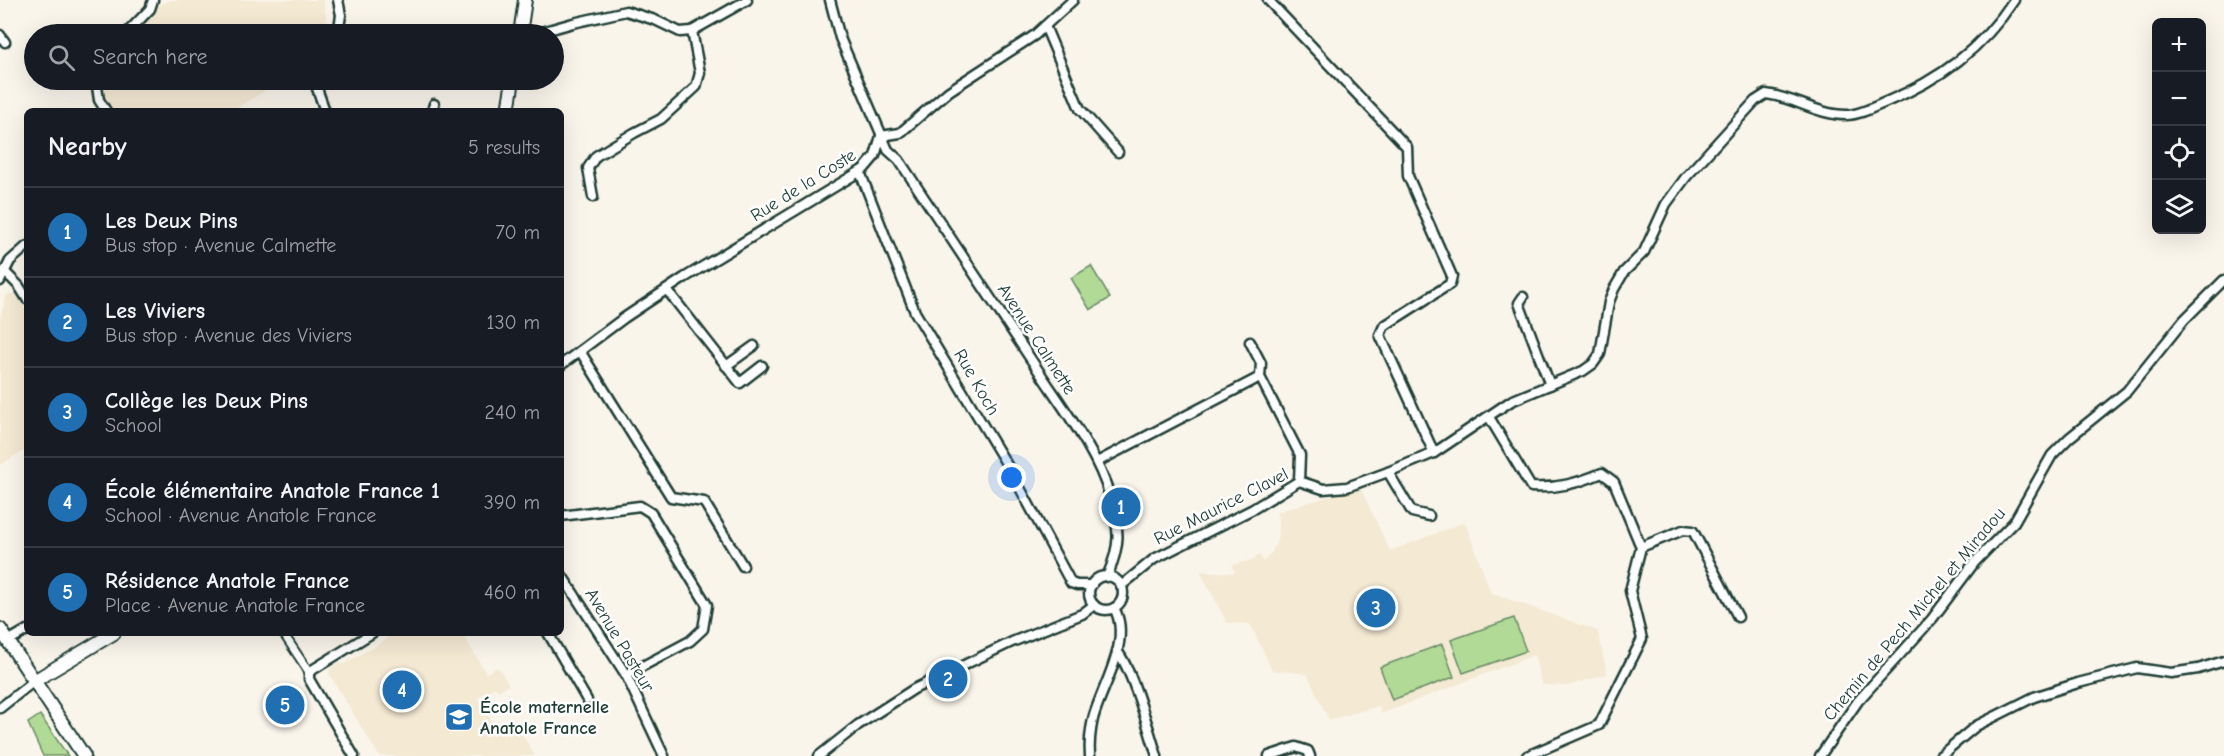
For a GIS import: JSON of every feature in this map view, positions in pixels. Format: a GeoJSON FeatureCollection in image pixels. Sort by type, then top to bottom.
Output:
{"type":"FeatureCollection","features":[{"type":"Feature","properties":{"kind":"main road"},"geometry":{"type":"LineString","coordinates":[[521,24],[525,0]]}},
{"type":"Feature","properties":{"kind":"main road"},"geometry":{"type":"LineString","coordinates":[[508,108],[511,90]]}},
{"type":"Feature","properties":{"kind":"main road"},"geometry":{"type":"LineString","coordinates":[[0,629],[84,756]]}},
{"type":"Feature","properties":{"kind":"main road"},"geometry":{"type":"LineString","coordinates":[[34,681],[109,636]]}},
{"type":"Feature","properties":{"kind":"street"},"geometry":{"type":"LineString","coordinates":[[136,24],[150,9],[153,0]]}},
{"type":"Feature","properties":{"kind":"street"},"geometry":{"type":"LineString","coordinates":[[338,0],[341,15],[340,24]]}},
{"type":"Feature","properties":{"kind":"street"},"geometry":{"type":"LineString","coordinates":[[564,26],[626,11],[655,20],[680,32],[692,30],[747,0]]}},
{"type":"Feature","properties":{"kind":"street","name":"Avenue Calmette"},"geometry":{"type":"LineString","coordinates":[[830,0],[840,38],[888,150],[899,160],[1097,462],[1110,495],[1117,526],[1118,549],[1107,577]]}},
{"type":"Feature","properties":{"kind":"street"},"geometry":{"type":"LineString","coordinates":[[881,136],[900,133],[949,91],[1006,55],[1045,26],[1073,0]]}},
{"type":"Feature","properties":{"kind":"street"},"geometry":{"type":"LineString","coordinates":[[1268,0],[1407,147],[1408,176],[1452,276],[1450,284],[1384,326],[1380,335],[1434,453]]}},
{"type":"Feature","properties":{"kind":"street","name":"Rue Maurice Clavel"},"geometry":{"type":"LineString","coordinates":[[1121,586],[1154,559],[1299,482],[1323,489],[1347,487],[1388,472],[1434,453],[1511,401],[1583,371],[1593,364],[1600,354],[1609,302],[1624,272],[1644,252],[1666,204],[1686,177],[1755,101],[1766,94],[1777,95],[1821,111],[1848,115],[1871,108],[1917,89],[1954,65],[1999,23],[2014,0]]}},
{"type":"Feature","properties":{"kind":"street"},"geometry":{"type":"LineString","coordinates":[[1045,26],[1080,110],[1118,152]]}},
{"type":"Feature","properties":{"kind":"street"},"geometry":{"type":"LineString","coordinates":[[593,196],[588,168],[596,156],[661,120],[696,87],[700,73],[692,30]]}},
{"type":"Feature","properties":{"kind":"street"},"geometry":{"type":"LineString","coordinates":[[98,90],[99,100],[104,108]]}},
{"type":"Feature","properties":{"kind":"street"},"geometry":{"type":"LineString","coordinates":[[316,90],[324,108]]}},
{"type":"Feature","properties":{"kind":"street","name":"Rue de la Coste"},"geometry":{"type":"LineString","coordinates":[[564,363],[666,290],[860,172],[875,156],[881,136]]}},
{"type":"Feature","properties":{"kind":"street","name":"Rue Koch"},"geometry":{"type":"LineString","coordinates":[[860,172],[915,312],[1013,475],[1071,583],[1092,585]]}},
{"type":"Feature","properties":{"kind":"street"},"geometry":{"type":"LineString","coordinates":[[0,281],[10,261],[24,249]]}},
{"type":"Feature","properties":{"kind":"street"},"geometry":{"type":"LineString","coordinates":[[4,271],[24,294]]}},
{"type":"Feature","properties":{"kind":"street","name":"Chemin de Pech Michel et Miradou"},"geometry":{"type":"LineString","coordinates":[[1820,756],[1858,701],[1932,619],[1974,563],[2014,522],[2052,455],[2069,438],[2127,391],[2184,320],[2224,280]]}},
{"type":"Feature","properties":{"kind":"street"},"geometry":{"type":"LineString","coordinates":[[666,290],[740,383],[762,366]]}},
{"type":"Feature","properties":{"kind":"street"},"geometry":{"type":"LineString","coordinates":[[1523,297],[1519,303],[1550,385]]}},
{"type":"Feature","properties":{"kind":"street"},"geometry":{"type":"LineString","coordinates":[[1250,342],[1261,363],[1260,377],[1300,455],[1299,482]]}},
{"type":"Feature","properties":{"kind":"street"},"geometry":{"type":"LineString","coordinates":[[726,366],[754,346]]}},
{"type":"Feature","properties":{"kind":"street"},"geometry":{"type":"LineString","coordinates":[[580,351],[671,497],[704,502],[743,566]]}},
{"type":"Feature","properties":{"kind":"street"},"geometry":{"type":"LineString","coordinates":[[1097,462],[1260,377]]}},
{"type":"Feature","properties":{"kind":"street"},"geometry":{"type":"LineString","coordinates":[[1489,417],[1531,487],[1551,489],[1578,483],[1602,473],[1614,482],[1641,547],[1630,591],[1642,639],[1599,725],[1527,756]]}},
{"type":"Feature","properties":{"kind":"street"},"geometry":{"type":"LineString","coordinates":[[1388,472],[1412,512],[1429,516]]}},
{"type":"Feature","properties":{"kind":"street"},"geometry":{"type":"LineString","coordinates":[[564,516],[640,506],[651,513],[706,605],[703,629],[690,641],[626,675]]}},
{"type":"Feature","properties":{"kind":"street"},"geometry":{"type":"LineString","coordinates":[[1641,547],[1683,530],[1693,531],[1738,618]]}},
{"type":"Feature","properties":{"kind":"street"},"geometry":{"type":"LineString","coordinates":[[1107,577],[1117,581],[1121,586],[1123,596],[1114,609],[1107,610],[1094,605],[1089,595],[1092,585],[1101,578],[1107,577]]}},
{"type":"Feature","properties":{"kind":"street","name":"Avenue Pasteur"},"geometry":{"type":"LineString","coordinates":[[564,579],[626,675],[664,756]]}},
{"type":"Feature","properties":{"kind":"street"},"geometry":{"type":"LineString","coordinates":[[819,756],[858,725],[914,689],[1012,642],[1082,614],[1094,605]]}},
{"type":"Feature","properties":{"kind":"street"},"geometry":{"type":"LineString","coordinates":[[1090,756],[1089,741],[1093,717],[1117,651],[1120,629],[1114,609]]}},
{"type":"Feature","properties":{"kind":"street"},"geometry":{"type":"LineString","coordinates":[[8,641],[24,632]]}},
{"type":"Feature","properties":{"kind":"street"},"geometry":{"type":"LineString","coordinates":[[285,636],[309,672],[309,679],[354,756]]}},
{"type":"Feature","properties":{"kind":"street"},"geometry":{"type":"LineString","coordinates":[[309,672],[367,636]]}},
{"type":"Feature","properties":{"kind":"street"},"geometry":{"type":"LineString","coordinates":[[550,636],[587,700]]}},
{"type":"Feature","properties":{"kind":"street"},"geometry":{"type":"LineString","coordinates":[[1117,651],[1122,657],[1132,682],[1157,756]]}},
{"type":"Feature","properties":{"kind":"street"},"geometry":{"type":"LineString","coordinates":[[1940,756],[1976,726],[2034,697],[2137,668],[2171,673],[2224,662]]}},
{"type":"Feature","properties":{"kind":"street"},"geometry":{"type":"LineString","coordinates":[[0,708],[34,681]]}},
{"type":"Feature","properties":{"kind":"street"},"geometry":{"type":"LineString","coordinates":[[1269,756],[1296,747],[1308,751],[1310,756]]}},
{"type":"Feature","properties":{"kind":"shaded area"},"geometry":{"type":"Polygon","coordinates":[[[171,0],[323,0],[327,24],[143,24],[155,7],[171,0]]]}},
{"type":"Feature","properties":{"kind":"shaded area"},"geometry":{"type":"Polygon","coordinates":[[[103,90],[266,90],[237,108],[112,108],[103,90]]]}},
{"type":"Feature","properties":{"kind":"shaded area"},"geometry":{"type":"Polygon","coordinates":[[[7,294],[16,294],[24,308],[24,451],[0,465],[0,318],[7,294]]]}},
{"type":"Feature","properties":{"kind":"shaded area"},"geometry":{"type":"Polygon","coordinates":[[[1360,487],[1390,551],[1465,522],[1491,593],[1598,631],[1607,674],[1567,686],[1542,685],[1534,655],[1381,714],[1379,706],[1329,720],[1307,674],[1272,670],[1250,624],[1227,623],[1200,571],[1235,573],[1232,565],[1252,560],[1260,555],[1263,562],[1272,552],[1277,540],[1279,528],[1277,512],[1360,487]]]}},
{"type":"Feature","properties":{"kind":"shaded area"},"geometry":{"type":"Polygon","coordinates":[[[386,636],[464,636],[486,673],[495,668],[500,669],[509,685],[498,691],[495,687],[478,698],[499,733],[516,723],[535,756],[379,756],[329,674],[330,668],[339,663],[344,664],[387,639],[386,636]]]}},
{"type":"Feature","properties":{"kind":"green space"},"geometry":{"type":"Polygon","coordinates":[[[1091,266],[1110,298],[1090,310],[1071,278],[1091,266]]]}},
{"type":"Feature","properties":{"kind":"green space"},"geometry":{"type":"Polygon","coordinates":[[[1514,618],[1526,651],[1463,673],[1451,640],[1514,618]]]}},
{"type":"Feature","properties":{"kind":"green space"},"geometry":{"type":"Polygon","coordinates":[[[1442,644],[1454,677],[1392,700],[1380,667],[1442,644]]]}},
{"type":"Feature","properties":{"kind":"green space"},"geometry":{"type":"Polygon","coordinates":[[[40,715],[68,756],[43,756],[28,723],[40,715]]]}},
{"type":"Feature","properties":{"kind":"place","name":"Les Deux Pins"},"geometry":{"type":"Point","coordinates":[1121,507]}},
{"type":"Feature","properties":{"kind":"place","name":"Collège les Deux Pins"},"geometry":{"type":"Point","coordinates":[1376,608]}},
{"type":"Feature","properties":{"kind":"place","name":"Les Viviers"},"geometry":{"type":"Point","coordinates":[948,679]}},
{"type":"Feature","properties":{"kind":"place","name":"École élémentaire Anatole France 1"},"geometry":{"type":"Point","coordinates":[402,690]}},
{"type":"Feature","properties":{"kind":"place","name":"Résidence Anatole France"},"geometry":{"type":"Point","coordinates":[285,705]}},
{"type":"Feature","properties":{"kind":"place","name":"École maternelle Anatole France"},"geometry":{"type":"Point","coordinates":[459,717]}}]}
